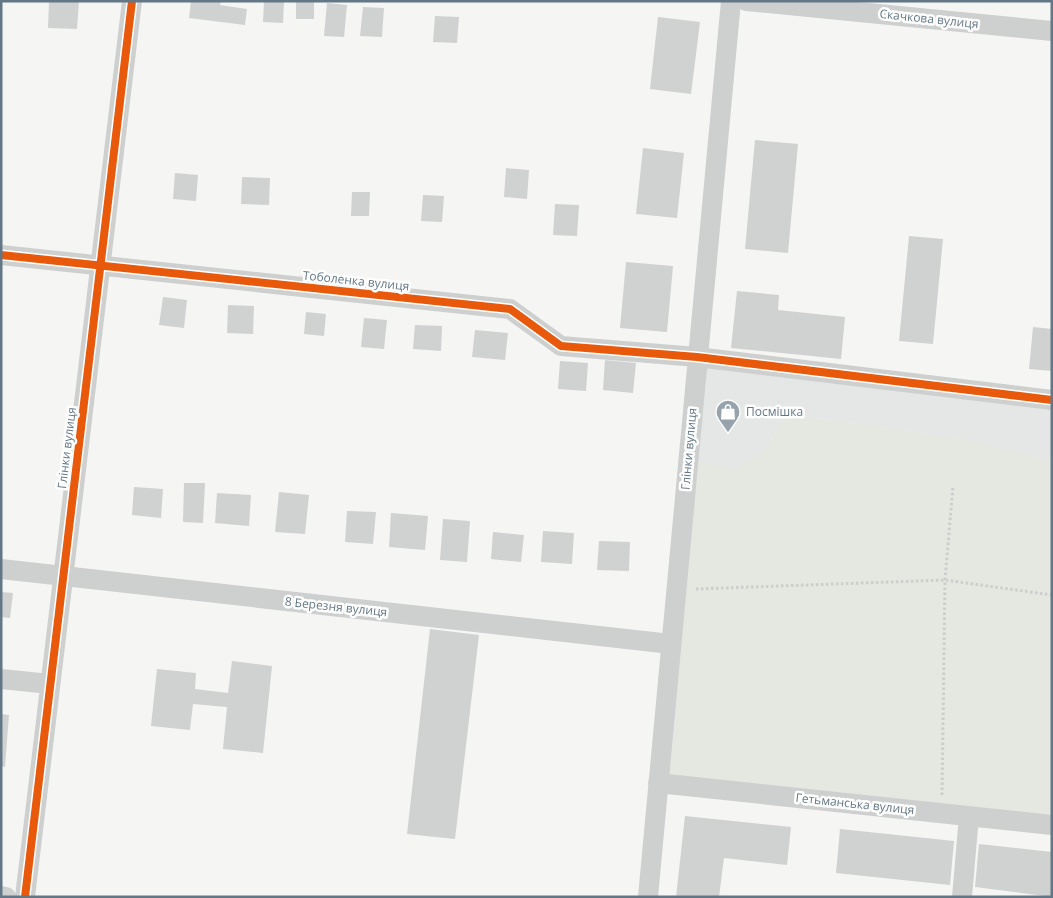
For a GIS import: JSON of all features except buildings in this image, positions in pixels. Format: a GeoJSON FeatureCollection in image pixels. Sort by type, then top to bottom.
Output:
{"type":"FeatureCollection","features":[{"type":"Feature","properties":{"kind":"street","name":"Глінки вулиця"},"geometry":{"type":"LineString","coordinates":[[25,897],[132,1]]}},
{"type":"Feature","properties":{"kind":"street","name":"Глінки вулиця"},"geometry":{"type":"LineString","coordinates":[[648,897],[731,1]]}},
{"type":"Feature","properties":{"kind":"street","name":"Скачкова вулиця"},"geometry":{"type":"LineString","coordinates":[[746,1],[1052,31]]}},
{"type":"Feature","properties":{"kind":"street","name":"Тоболенка вулиця"},"geometry":{"type":"LineString","coordinates":[[1,255],[510,309],[561,346],[697,357],[1052,400]]}},
{"type":"Feature","properties":{"kind":"street","name":"8 Березня вулиця"},"geometry":{"type":"LineString","coordinates":[[1,569],[671,644]]}},
{"type":"Feature","properties":{"kind":"street"},"geometry":{"type":"LineString","coordinates":[[1,679],[50,684]]}},
{"type":"Feature","properties":{"kind":"street","name":"Гетьманська вулиця"},"geometry":{"type":"LineString","coordinates":[[658,783],[1052,825]]}},
{"type":"Feature","properties":{"kind":"street"},"geometry":{"type":"LineString","coordinates":[[962,897],[969,816]]}},
{"type":"Feature","properties":{"kind":"street"},"geometry":{"type":"LineString","coordinates":[[1,896],[6,897]]}},
{"type":"Feature","properties":{"kind":"path"},"geometry":{"type":"LineString","coordinates":[[942,813],[945,580],[953,486]]}},
{"type":"Feature","properties":{"kind":"path"},"geometry":{"type":"LineString","coordinates":[[676,590],[945,580],[1052,596]]}},
{"type":"Feature","properties":{"kind":"shaded area"},"geometry":{"type":"Polygon","coordinates":[[[703,364],[1052,404],[1052,462],[963,439],[787,414],[765,449],[735,470],[689,459],[703,364]]]}},
{"type":"Feature","properties":{"kind":"shaded area"},"geometry":{"type":"Polygon","coordinates":[[[787,414],[964,439],[1052,462],[1052,825],[661,783],[689,459],[735,469],[765,449],[787,414]]]}},
{"type":"Feature","properties":{"kind":"cycle path"},"geometry":{"type":"LineString","coordinates":[[25,897],[132,1]]}},
{"type":"Feature","properties":{"kind":"cycle path"},"geometry":{"type":"LineString","coordinates":[[1,255],[510,309],[561,346],[697,357],[1052,400]]}},
{"type":"Feature","properties":{"kind":"place","name":"Посмішка"},"geometry":{"type":"Point","coordinates":[728,433]}}]}
